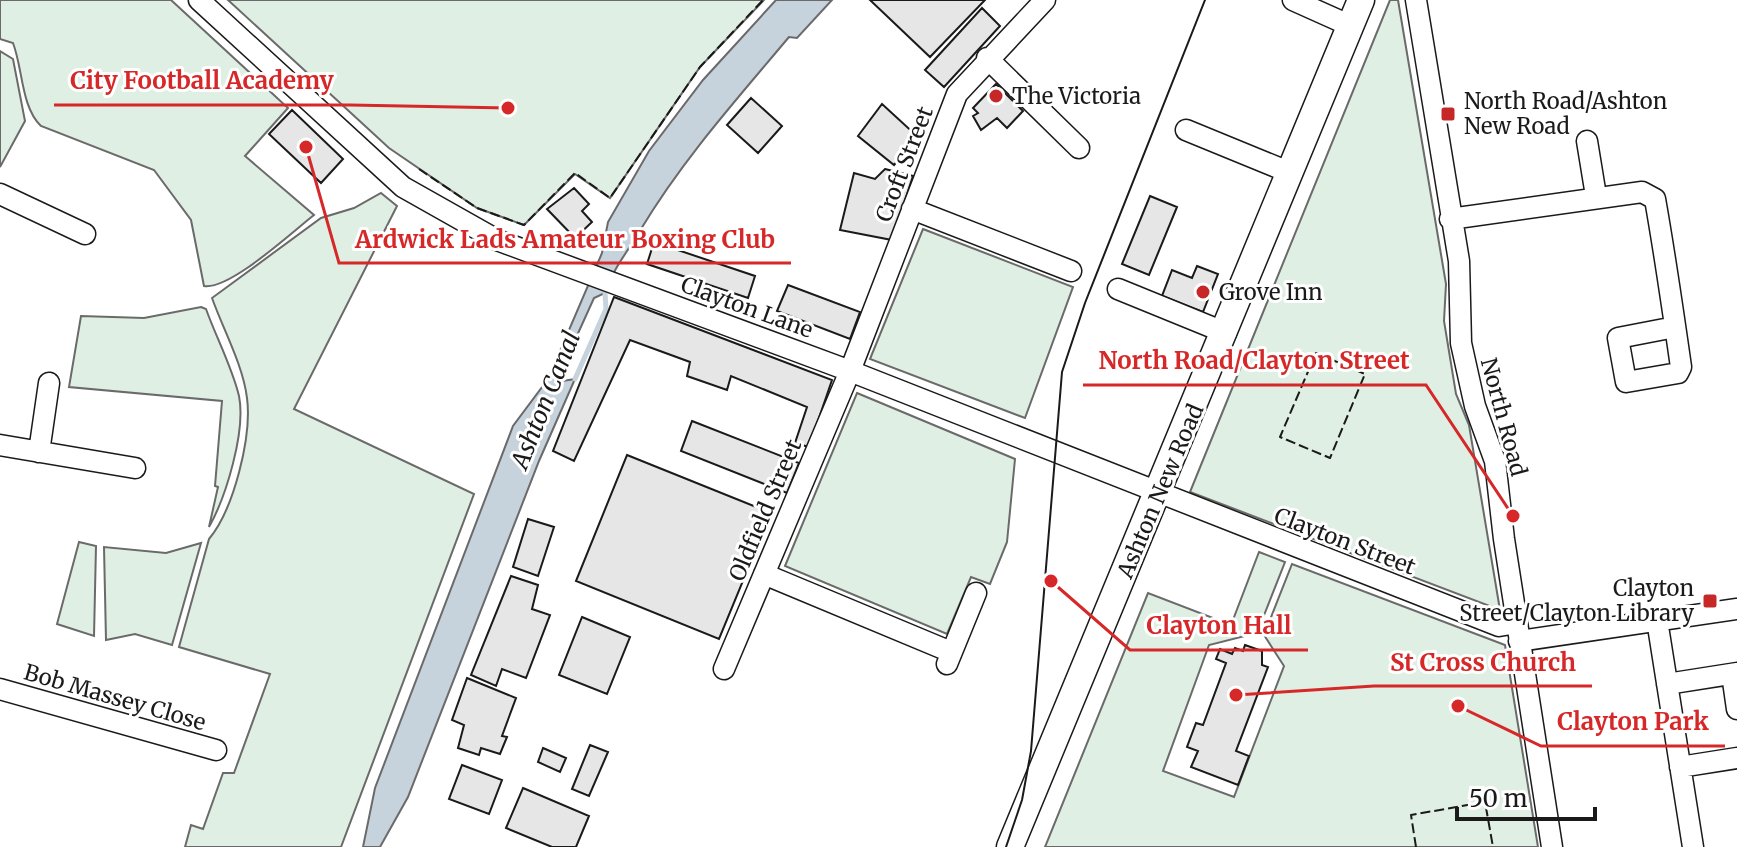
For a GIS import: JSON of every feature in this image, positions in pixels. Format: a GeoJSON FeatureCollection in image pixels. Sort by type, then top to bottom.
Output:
{"type":"FeatureCollection","features":[{"type":"Feature","properties":{"kind":"main road","name":"Ashton New Road"},"geometry":{"type":"LineString","coordinates":[[1010,847],[1226,333],[1361,0]]}},
{"type":"Feature","properties":{"kind":"street","name":"Clayton Lane"},"geometry":{"type":"LineString","coordinates":[[199,0],[403,187],[497,240],[850,371],[1157,494]]}},
{"type":"Feature","properties":{"kind":"street","name":"Croft Street"},"geometry":{"type":"LineString","coordinates":[[850,371],[957,94],[987,58],[1045,0]]}},
{"type":"Feature","properties":{"kind":"street"},"geometry":{"type":"LineString","coordinates":[[1293,0],[1351,26]]}},
{"type":"Feature","properties":{"kind":"street","name":"North Road"},"geometry":{"type":"LineString","coordinates":[[1416,0],[1459,261],[1461,343],[1475,406],[1495,461],[1552,847]]}},
{"type":"Feature","properties":{"kind":"street"},"geometry":{"type":"LineString","coordinates":[[987,58],[1079,148]]}},
{"type":"Feature","properties":{"kind":"street"},"geometry":{"type":"LineString","coordinates":[[1186,130],[1291,173]]}},
{"type":"Feature","properties":{"kind":"street"},"geometry":{"type":"LineString","coordinates":[[1587,141],[1596,196]]}},
{"type":"Feature","properties":{"kind":"street"},"geometry":{"type":"LineString","coordinates":[[1450,219],[1632,192],[1655,199],[1675,327]]}},
{"type":"Feature","properties":{"kind":"street"},"geometry":{"type":"LineString","coordinates":[[0,194],[85,234]]}},
{"type":"Feature","properties":{"kind":"street"},"geometry":{"type":"LineString","coordinates":[[912,209],[1071,271]]}},
{"type":"Feature","properties":{"kind":"street"},"geometry":{"type":"LineString","coordinates":[[1118,289],[1226,333]]}},
{"type":"Feature","properties":{"kind":"street","name":"Oldfield Street"},"geometry":{"type":"LineString","coordinates":[[724,669],[850,371]]}},
{"type":"Feature","properties":{"kind":"street"},"geometry":{"type":"LineString","coordinates":[[39,452],[49,383]]}},
{"type":"Feature","properties":{"kind":"street"},"geometry":{"type":"LineString","coordinates":[[0,445],[135,468]]}},
{"type":"Feature","properties":{"kind":"street","name":"Clayton Street"},"geometry":{"type":"LineString","coordinates":[[1157,494],[1518,632],[1657,620],[1737,609]]}},
{"type":"Feature","properties":{"kind":"street"},"geometry":{"type":"LineString","coordinates":[[764,574],[949,659],[976,593]]}},
{"type":"Feature","properties":{"kind":"street"},"geometry":{"type":"LineString","coordinates":[[1657,620],[1693,847]]}},
{"type":"Feature","properties":{"kind":"street"},"geometry":{"type":"LineString","coordinates":[[1667,684],[1734,674],[1737,709]]}},
{"type":"Feature","properties":{"kind":"street","name":"Bob Massey Close"},"geometry":{"type":"LineString","coordinates":[[0,689],[216,750]]}},
{"type":"Feature","properties":{"kind":"street"},"geometry":{"type":"LineString","coordinates":[[1680,767],[1737,758]]}},
{"type":"Feature","properties":{"kind":"green space"},"geometry":{"type":"Polygon","coordinates":[[[0,0],[171,0],[288,108],[245,156],[314,215],[244,270],[215,285],[204,286],[191,220],[154,170],[41,126],[34,118],[13,43],[0,39],[0,0]]]}},
{"type":"Feature","properties":{"kind":"green space"},"geometry":{"type":"Polygon","coordinates":[[[228,0],[764,0],[700,67],[610,198],[575,174],[524,225],[477,208],[389,148],[228,0]]]}},
{"type":"Feature","properties":{"kind":"green space"},"geometry":{"type":"Polygon","coordinates":[[[1390,0],[1398,0],[1446,284],[1444,321],[1456,394],[1469,425],[1500,610],[1190,492],[1390,0]]]}},
{"type":"Feature","properties":{"kind":"green space"},"geometry":{"type":"Polygon","coordinates":[[[0,51],[13,59],[25,121],[0,167],[0,51]]]}},
{"type":"Feature","properties":{"kind":"green space"},"geometry":{"type":"Polygon","coordinates":[[[381,193],[397,206],[294,409],[474,494],[341,847],[185,847],[191,825],[203,829],[223,773],[234,773],[270,674],[179,647],[209,539],[233,491],[247,432],[245,386],[212,298],[321,218],[354,208],[381,193]]]}},
{"type":"Feature","properties":{"kind":"green space"},"geometry":{"type":"Polygon","coordinates":[[[923,229],[1073,287],[1025,418],[870,359],[923,229]]]}},
{"type":"Feature","properties":{"kind":"green space"},"geometry":{"type":"Polygon","coordinates":[[[201,307],[206,309],[228,363],[239,396],[240,410],[233,463],[209,527],[218,487],[215,486],[222,401],[69,387],[81,316],[144,318],[201,307]]]}},
{"type":"Feature","properties":{"kind":"green space"},"geometry":{"type":"Polygon","coordinates":[[[857,393],[1015,459],[1007,542],[990,584],[971,577],[947,634],[785,566],[857,393]]]}},
{"type":"Feature","properties":{"kind":"green space"},"geometry":{"type":"Polygon","coordinates":[[[79,542],[96,546],[94,636],[57,624],[79,542]]]}},
{"type":"Feature","properties":{"kind":"green space"},"geometry":{"type":"Polygon","coordinates":[[[201,543],[172,645],[135,634],[106,640],[104,547],[166,553],[201,543]]]}},
{"type":"Feature","properties":{"kind":"green space"},"geometry":{"type":"Polygon","coordinates":[[[1259,552],[1285,562],[1257,633],[1209,645],[1163,771],[1234,797],[1284,666],[1264,635],[1292,564],[1505,645],[1538,847],[1045,847],[1148,593],[1231,625],[1259,552]]]}},
{"type":"Feature","properties":{"kind":"water","name":"Ashton Canal"},"geometry":{"type":"Polygon","coordinates":[[[776,0],[832,0],[797,38],[789,37],[711,130],[657,203],[617,266],[605,293],[594,298],[556,382],[575,379],[539,461],[408,797],[380,847],[363,847],[375,788],[513,426],[548,379],[602,253],[608,222],[649,151],[703,80],[776,0]]]}},
{"type":"Feature","properties":{"kind":"building"},"geometry":{"type":"Polygon","coordinates":[[[870,0],[985,0],[930,57],[870,0]]]}},
{"type":"Feature","properties":{"kind":"building"},"geometry":{"type":"Polygon","coordinates":[[[982,8],[1000,26],[944,87],[925,70],[982,8]]]}},
{"type":"Feature","properties":{"kind":"building","name":"The Victoria"},"geometry":{"type":"Polygon","coordinates":[[[996,84],[1023,111],[1007,128],[997,118],[981,130],[973,116],[978,113],[973,108],[996,84]]]}},
{"type":"Feature","properties":{"kind":"building"},"geometry":{"type":"Polygon","coordinates":[[[751,98],[782,126],[758,153],[727,125],[751,98]]]}},
{"type":"Feature","properties":{"kind":"building"},"geometry":{"type":"Polygon","coordinates":[[[882,104],[918,137],[894,165],[858,136],[882,104]]]}},
{"type":"Feature","properties":{"kind":"building"},"geometry":{"type":"Polygon","coordinates":[[[292,110],[343,159],[321,183],[269,134],[292,110]]]}},
{"type":"Feature","properties":{"kind":"building"},"geometry":{"type":"Polygon","coordinates":[[[885,169],[913,176],[892,240],[840,230],[854,173],[875,179],[885,169]]]}},
{"type":"Feature","properties":{"kind":"building"},"geometry":{"type":"Polygon","coordinates":[[[574,188],[589,204],[582,211],[592,222],[575,238],[547,209],[574,188]]]}},
{"type":"Feature","properties":{"kind":"building"},"geometry":{"type":"Polygon","coordinates":[[[1150,196],[1177,207],[1149,275],[1122,264],[1150,196]]]}},
{"type":"Feature","properties":{"kind":"building"},"geometry":{"type":"Polygon","coordinates":[[[654,242],[755,276],[748,298],[647,264],[654,242]]]}},
{"type":"Feature","properties":{"kind":"building"},"geometry":{"type":"Polygon","coordinates":[[[1197,266],[1218,274],[1203,312],[1162,296],[1172,270],[1192,278],[1197,266]]]}},
{"type":"Feature","properties":{"kind":"building"},"geometry":{"type":"Polygon","coordinates":[[[788,285],[860,312],[850,339],[777,311],[788,285]]]}},
{"type":"Feature","properties":{"kind":"building"},"geometry":{"type":"Polygon","coordinates":[[[614,297],[832,380],[809,447],[795,443],[807,407],[731,376],[727,390],[687,376],[690,362],[630,340],[574,461],[553,451],[614,297]]]}},
{"type":"Feature","properties":{"kind":"building"},"geometry":{"type":"Polygon","coordinates":[[[692,421],[799,463],[787,493],[681,451],[692,421]]]}},
{"type":"Feature","properties":{"kind":"building"},"geometry":{"type":"Polygon","coordinates":[[[627,455],[771,513],[719,639],[576,581],[627,455]]]}},
{"type":"Feature","properties":{"kind":"building"},"geometry":{"type":"Polygon","coordinates":[[[528,519],[554,527],[538,576],[513,567],[528,519]]]}},
{"type":"Feature","properties":{"kind":"building"},"geometry":{"type":"Polygon","coordinates":[[[511,576],[538,585],[532,609],[550,615],[526,678],[502,669],[496,686],[471,675],[511,576]]]}},
{"type":"Feature","properties":{"kind":"building"},"geometry":{"type":"Polygon","coordinates":[[[582,617],[630,637],[607,694],[559,675],[582,617]]]}},
{"type":"Feature","properties":{"kind":"building"},"geometry":{"type":"Polygon","coordinates":[[[1245,645],[1262,651],[1262,665],[1268,667],[1236,751],[1249,756],[1238,785],[1191,767],[1198,751],[1187,747],[1196,723],[1203,725],[1226,663],[1216,659],[1220,649],[1232,654],[1235,648],[1243,651],[1245,645]]]}},
{"type":"Feature","properties":{"kind":"building"},"geometry":{"type":"Polygon","coordinates":[[[467,678],[516,698],[502,736],[507,737],[500,754],[481,748],[479,755],[458,748],[464,725],[452,720],[467,678]]]}},
{"type":"Feature","properties":{"kind":"building"},"geometry":{"type":"Polygon","coordinates":[[[590,745],[608,752],[589,796],[572,789],[590,745]]]}},
{"type":"Feature","properties":{"kind":"building"},"geometry":{"type":"Polygon","coordinates":[[[543,748],[566,758],[560,772],[538,762],[543,748]]]}},
{"type":"Feature","properties":{"kind":"building"},"geometry":{"type":"Polygon","coordinates":[[[462,765],[502,780],[489,814],[449,799],[462,765]]]}},
{"type":"Feature","properties":{"kind":"building"},"geometry":{"type":"Polygon","coordinates":[[[523,788],[589,816],[576,847],[552,847],[506,828],[523,788]]]}},
{"type":"Feature","properties":{"kind":"waterway","name":"Ashton Canal"},"geometry":{"type":"LineString","coordinates":[[575,379],[606,309],[605,293]]}},
{"type":"Feature","properties":{"kind":"tram line"},"geometry":{"type":"LineString","coordinates":[[1006,847],[1022,800],[1031,751],[1062,372],[1085,303],[1205,0]]}},
{"type":"Feature","properties":{"kind":"fence"},"geometry":{"type":"LineString","coordinates":[[419,169],[477,208],[524,225],[575,173],[610,198],[700,67],[763,0]]}},
{"type":"Feature","properties":{"kind":"fence"},"geometry":{"type":"LineString","coordinates":[[1316,353],[1365,374],[1330,458],[1280,437],[1316,353]]}},
{"type":"Feature","properties":{"kind":"fence"},"geometry":{"type":"LineString","coordinates":[[1416,847],[1411,815],[1485,802],[1493,847]]}},
{"type":"Feature","properties":{"kind":"place","name":"The Victoria"},"geometry":{"type":"Point","coordinates":[996,96]}},
{"type":"Feature","properties":{"kind":"place","name":"City Football Academy"},"geometry":{"type":"Point","coordinates":[508,108]}},
{"type":"Feature","properties":{"kind":"place","name":"North Road/Ashton New Road"},"geometry":{"type":"Point","coordinates":[1448,114]}},
{"type":"Feature","properties":{"kind":"place","name":"Ardwick Lads Amateur Boxing Club"},"geometry":{"type":"Point","coordinates":[306,147]}},
{"type":"Feature","properties":{"kind":"place","name":"Grove Inn"},"geometry":{"type":"Point","coordinates":[1203,292]}},
{"type":"Feature","properties":{"kind":"place","name":"North Road/Clayton Street"},"geometry":{"type":"Point","coordinates":[1513,516]}},
{"type":"Feature","properties":{"kind":"place","name":"Clayton Hall"},"geometry":{"type":"Point","coordinates":[1051,581]}},
{"type":"Feature","properties":{"kind":"place","name":"Clayton Street/Clayton Library"},"geometry":{"type":"Point","coordinates":[1710,601]}},
{"type":"Feature","properties":{"kind":"place","name":"St Cross Church"},"geometry":{"type":"Point","coordinates":[1236,695]}},
{"type":"Feature","properties":{"kind":"place","name":"Clayton Park"},"geometry":{"type":"Point","coordinates":[1458,706]}}]}
